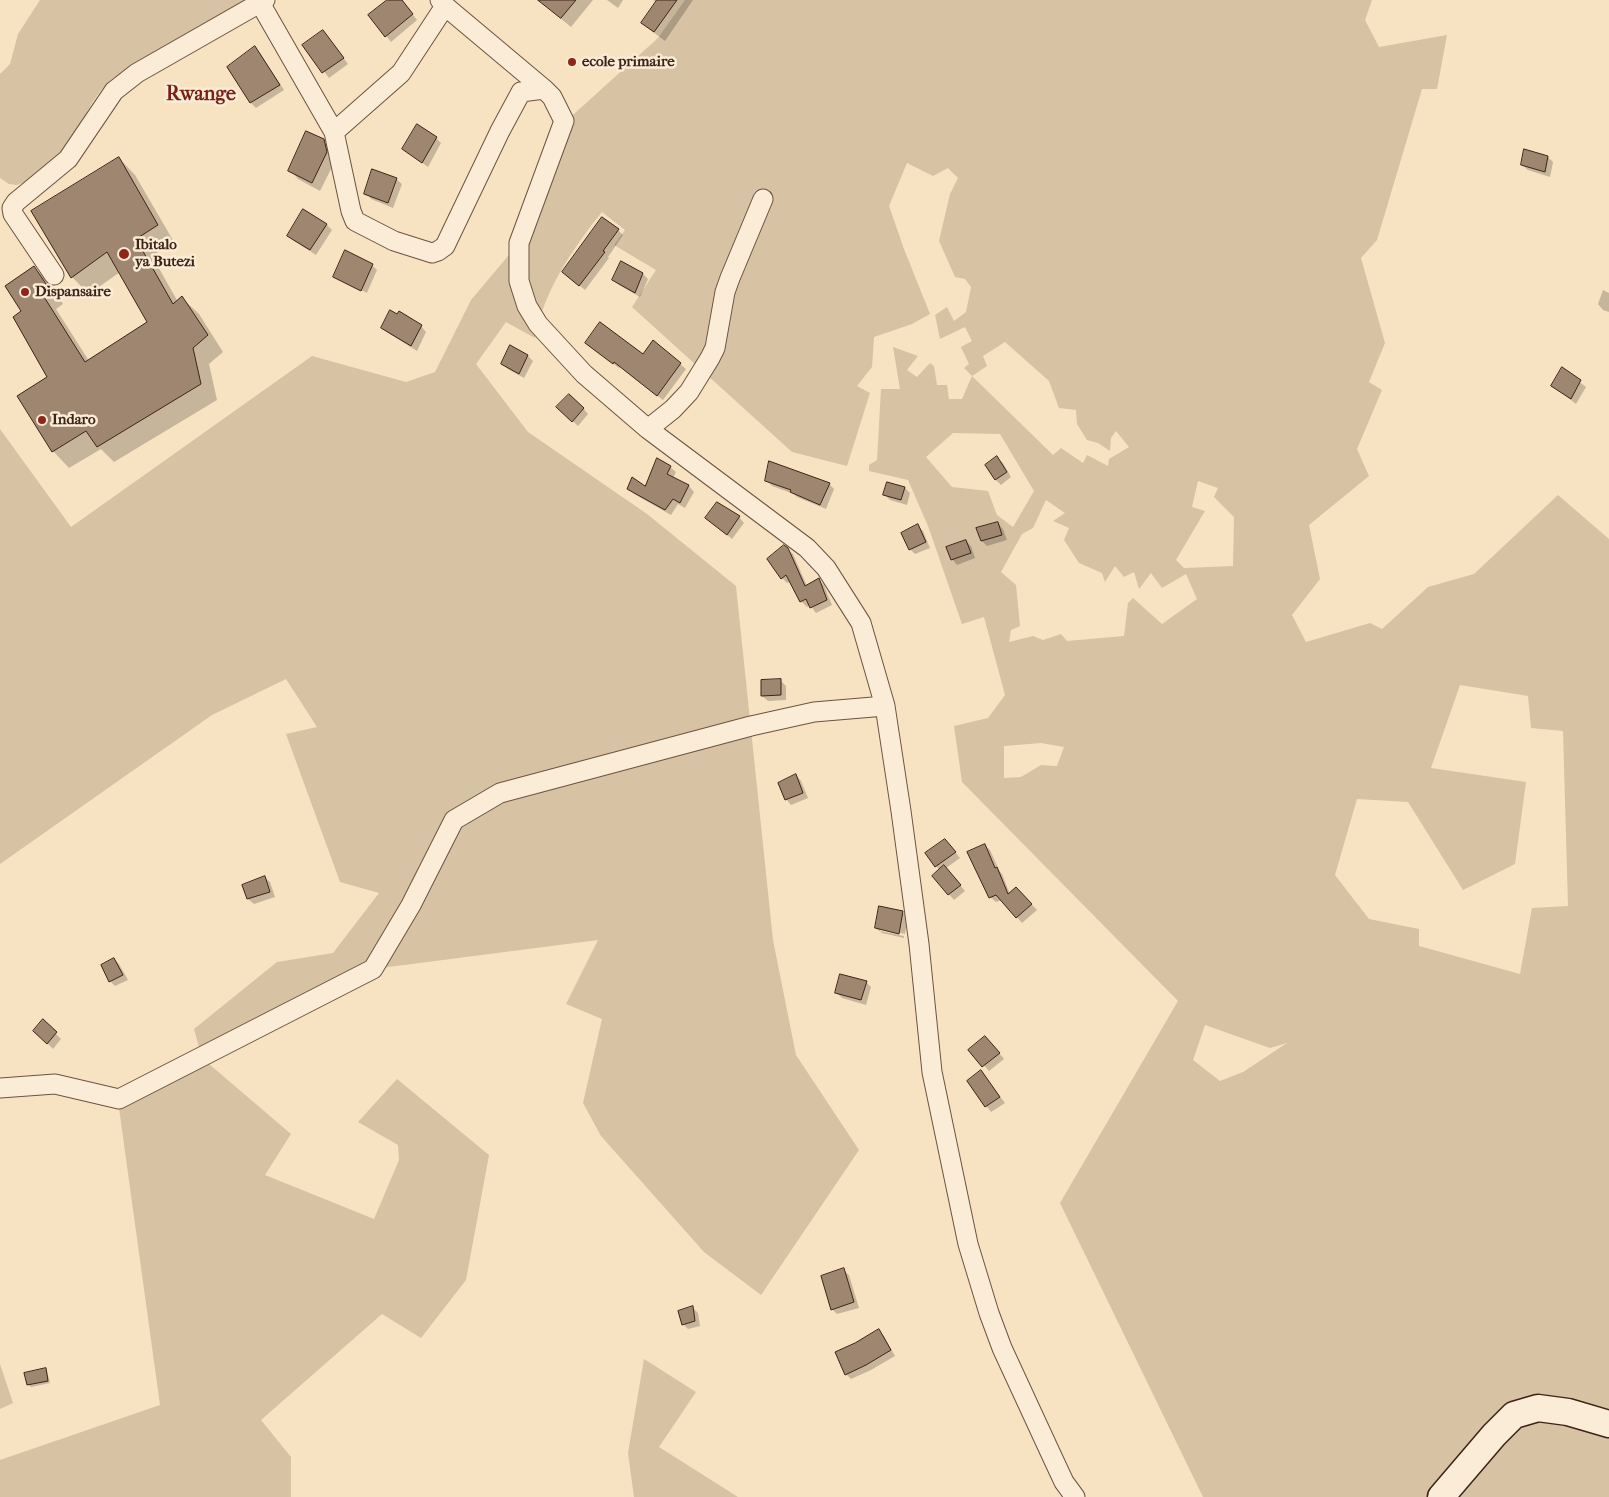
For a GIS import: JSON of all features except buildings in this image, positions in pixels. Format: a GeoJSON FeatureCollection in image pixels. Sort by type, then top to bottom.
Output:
{"type":"FeatureCollection","features":[{"type":"Feature","properties":{"kind":"street"},"geometry":{"type":"LineString","coordinates":[[54,275],[13,214],[12,208],[16,202],[68,159],[110,97],[137,73],[263,2],[334,132],[351,211],[355,221],[394,240],[432,253],[445,246],[500,131],[521,92],[544,89]]}},
{"type":"Feature","properties":{"kind":"street"},"geometry":{"type":"LineString","coordinates":[[334,132],[401,73],[442,3],[544,89],[552,97],[564,123],[519,243],[519,281],[522,294],[538,324],[578,367],[648,429],[800,542],[826,568],[861,623],[884,706],[901,811],[919,944],[932,1072],[968,1244],[988,1313],[1002,1348],[1053,1460],[1074,1497]]}},
{"type":"Feature","properties":{"kind":"street"},"geometry":{"type":"LineString","coordinates":[[648,429],[685,397],[710,358],[715,348],[725,292],[763,199]]}},
{"type":"Feature","properties":{"kind":"street"},"geometry":{"type":"LineString","coordinates":[[0,1088],[55,1084],[119,1099],[373,969],[411,906],[454,820],[500,793],[751,726],[814,712],[884,706]]}},
{"type":"Feature","properties":{"kind":"street"},"geometry":{"type":"LineString","coordinates":[[1441,1497],[1494,1435],[1514,1415],[1538,1408],[1568,1412],[1609,1424]]}},
{"type":"Feature","properties":{"kind":"shaded area"},"geometry":{"type":"Polygon","coordinates":[[[40,0],[255,0],[200,32],[172,42],[112,79],[92,103],[87,112],[84,127],[76,139],[31,180],[17,185],[9,184],[0,178],[0,74],[10,64],[18,34],[40,0]]]}},
{"type":"Feature","properties":{"kind":"shaded area"},"geometry":{"type":"Polygon","coordinates":[[[685,0],[1372,0],[1365,20],[1379,47],[1447,35],[1437,89],[1422,89],[1377,240],[1361,258],[1385,343],[1369,382],[1382,390],[1357,449],[1369,476],[1309,525],[1320,579],[1292,615],[1306,642],[1370,623],[1382,629],[1428,587],[1474,574],[1558,495],[1609,539],[1609,1497],[1203,1497],[1060,1203],[1178,1001],[962,782],[954,726],[988,718],[1005,695],[984,617],[962,624],[928,526],[908,480],[869,471],[869,465],[877,460],[881,389],[900,389],[893,347],[918,356],[907,370],[917,377],[930,363],[934,366],[937,385],[947,385],[949,399],[962,399],[972,376],[964,368],[969,364],[961,347],[972,341],[965,327],[940,339],[935,315],[947,307],[954,321],[966,312],[971,287],[965,279],[955,277],[939,241],[950,194],[958,178],[948,168],[933,176],[907,163],[889,206],[930,314],[912,324],[874,337],[872,367],[857,386],[870,393],[847,466],[792,452],[632,307],[656,270],[614,245],[625,230],[602,212],[580,240],[552,287],[539,321],[535,338],[506,322],[476,364],[528,432],[647,514],[736,586],[773,940],[796,1055],[859,1150],[761,1295],[704,1252],[601,1136],[583,1103],[602,1019],[566,1004],[598,940],[373,969],[202,1058],[194,1029],[277,962],[333,953],[379,893],[340,882],[286,734],[317,727],[286,679],[212,715],[0,864],[0,429],[71,527],[312,356],[406,382],[435,372],[471,300],[519,243],[564,123],[658,38],[685,0]],[[1005,342],[983,356],[987,366],[972,376],[1053,455],[1061,448],[1083,463],[1087,455],[1108,466],[1109,459],[1129,447],[1116,431],[1111,438],[1110,451],[1098,443],[1087,440],[1077,424],[1076,410],[1059,408],[1049,381],[1005,342]],[[953,433],[926,457],[952,487],[988,491],[997,515],[1013,527],[1034,491],[1000,434],[953,433]],[[1198,481],[1192,507],[1205,511],[1176,560],[1184,568],[1233,566],[1234,517],[1214,497],[1218,488],[1198,481]],[[1046,500],[1033,528],[1022,534],[1001,572],[1016,585],[1020,626],[1011,630],[1009,642],[1033,636],[1043,640],[1061,634],[1067,641],[1124,636],[1128,603],[1133,598],[1162,624],[1197,599],[1186,574],[1162,588],[1151,573],[1139,589],[1134,572],[1124,577],[1115,566],[1105,582],[1102,573],[1079,563],[1064,540],[1069,528],[1053,521],[1065,513],[1046,500]],[[1460,685],[1431,768],[1526,782],[1515,864],[1463,890],[1408,802],[1357,799],[1335,875],[1369,919],[1419,929],[1419,946],[1520,974],[1532,908],[1568,906],[1563,731],[1531,728],[1528,696],[1460,685]],[[1041,743],[1004,746],[1004,778],[1021,777],[1041,765],[1057,766],[1064,747],[1041,743]],[[1205,1025],[1193,1060],[1220,1081],[1243,1072],[1287,1043],[1270,1048],[1205,1025]]]}},
{"type":"Feature","properties":{"kind":"shaded area"},"geometry":{"type":"Polygon","coordinates":[[[202,1058],[291,1134],[265,1175],[374,1219],[399,1160],[398,1145],[358,1122],[397,1079],[489,1155],[466,1280],[421,1338],[382,1314],[261,1420],[291,1457],[291,1497],[0,1497],[0,1460],[160,1405],[118,1101],[202,1058]]]}},
{"type":"Feature","properties":{"kind":"shaded area"},"geometry":{"type":"Polygon","coordinates":[[[644,1359],[696,1392],[659,1447],[738,1497],[634,1497],[628,1453],[644,1359]]]}},
{"type":"Feature","properties":{"kind":"shaded area"},"geometry":{"type":"Polygon","coordinates":[[[0,1364],[13,1403],[0,1409],[0,1364]]]}},
{"type":"Feature","properties":{"kind":"place","name":"ecole primaire"},"geometry":{"type":"Point","coordinates":[572,62]}},
{"type":"Feature","properties":{"kind":"place","name":"Ibitalo ya Butezi"},"geometry":{"type":"Point","coordinates":[124,254]}},
{"type":"Feature","properties":{"kind":"place","name":"Dispansaire"},"geometry":{"type":"Point","coordinates":[25,292]}},
{"type":"Feature","properties":{"kind":"place","name":"Indaro"},"geometry":{"type":"Point","coordinates":[42,420]}},
{"type":"Feature","properties":{"kind":"district","name":"Rwange"},"geometry":{"type":"Point","coordinates":[201,95]}}]}
